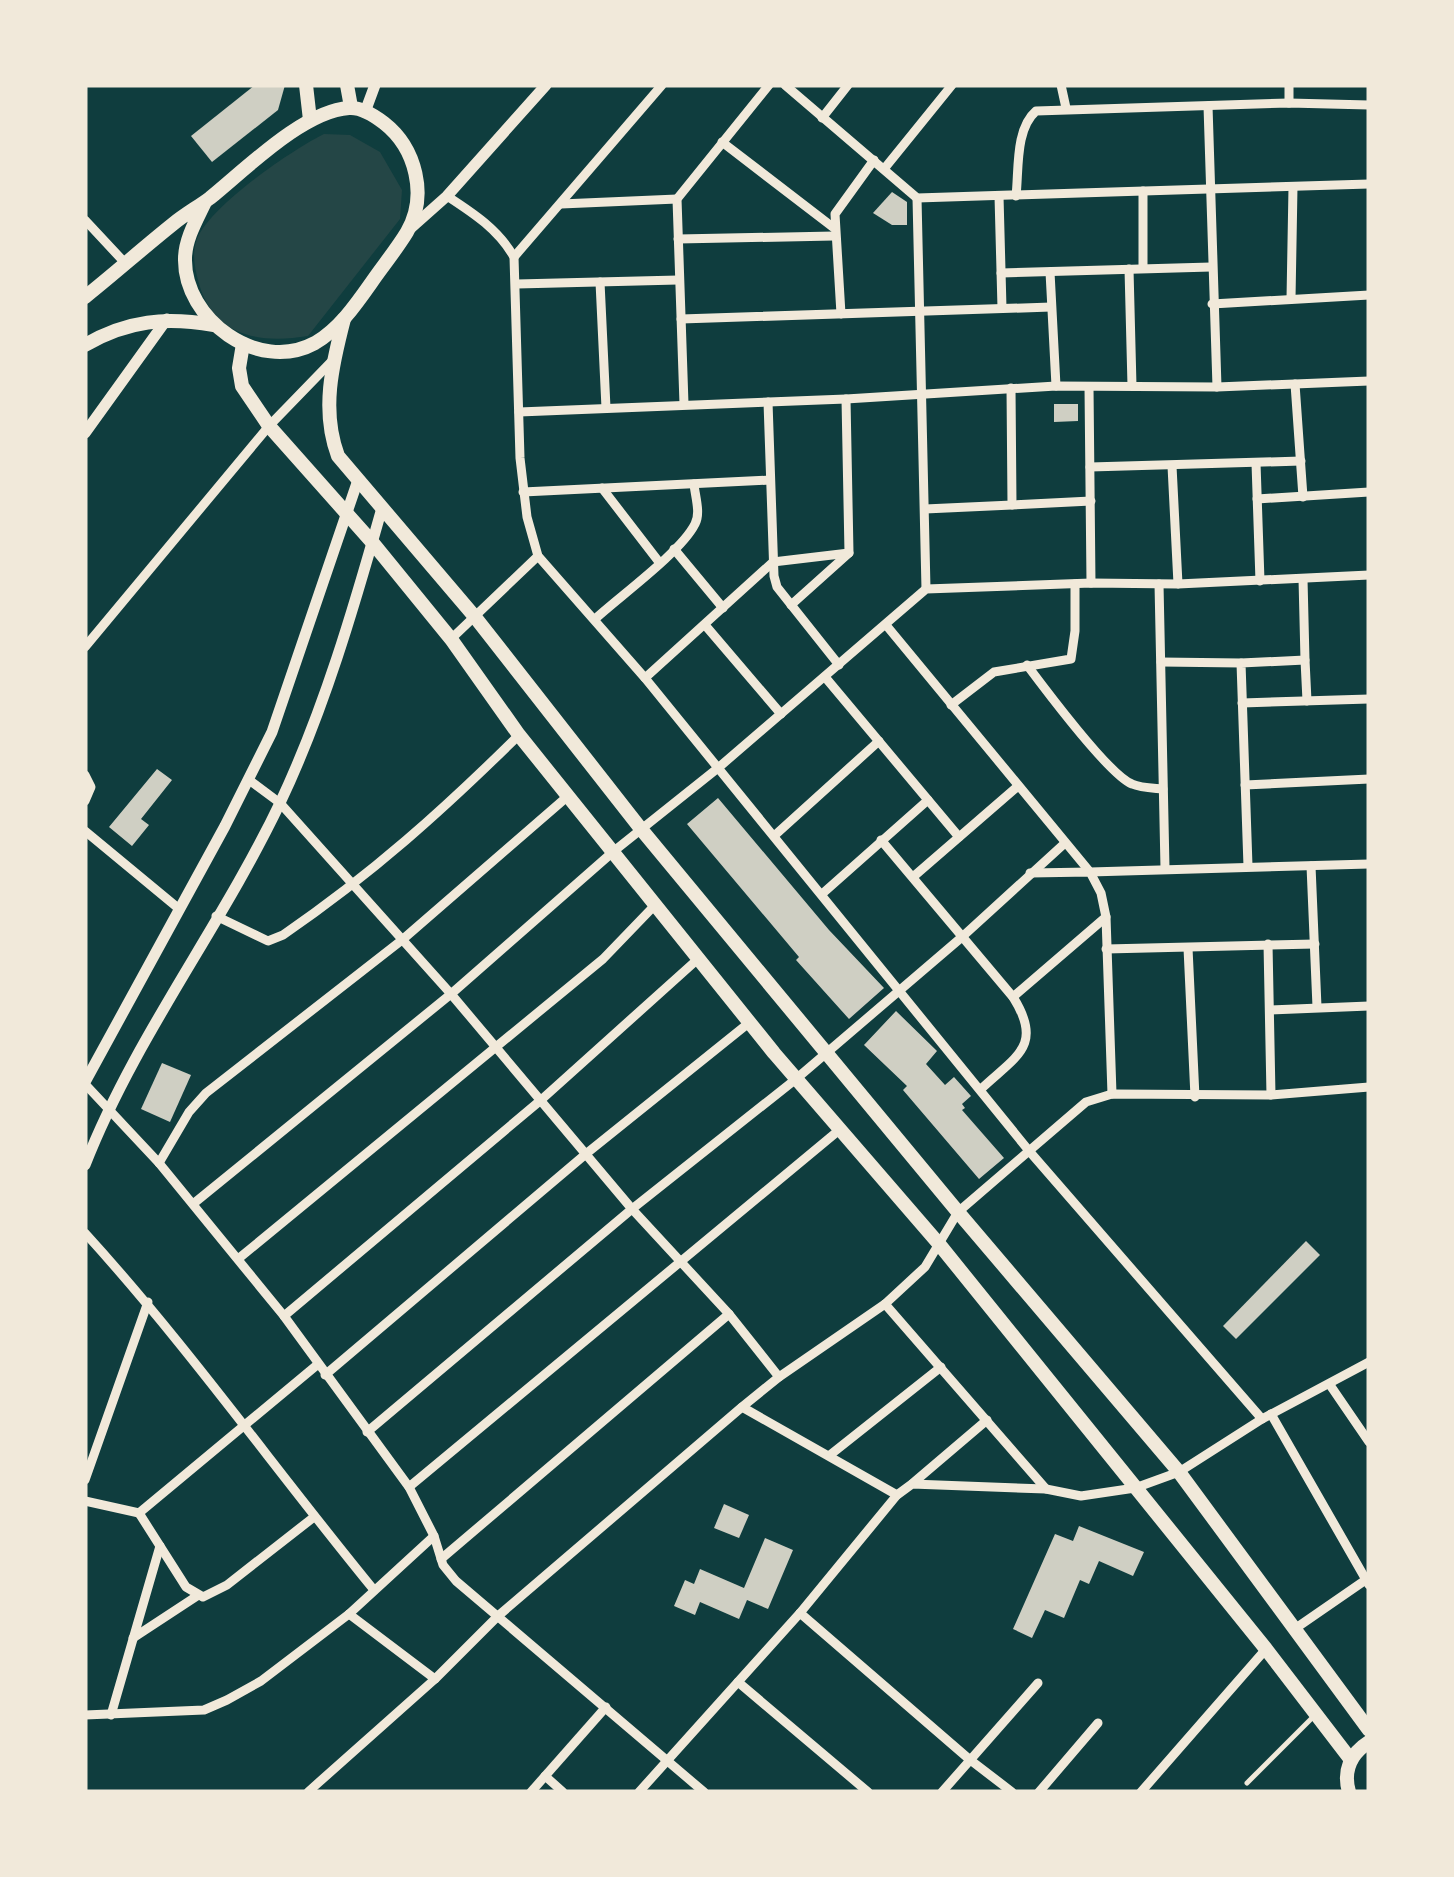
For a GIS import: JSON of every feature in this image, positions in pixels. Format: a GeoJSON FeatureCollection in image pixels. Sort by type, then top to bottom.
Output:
{"type":"FeatureCollection","features":[{"type":"Feature","properties":{"kind":"main road"},"geometry":{"type":"LineString","coordinates":[[306,85],[310,120]]}},
{"type":"Feature","properties":{"kind":"main road"},"geometry":{"type":"LineString","coordinates":[[205,202],[191,230],[184,258],[195,298],[215,325],[243,344],[260,349],[295,350],[315,343],[344,320],[408,231],[417,197],[417,179],[410,156],[398,136],[358,110],[346,85]]}},
{"type":"Feature","properties":{"kind":"main road"},"geometry":{"type":"LineString","coordinates":[[85,297],[174,223],[310,120],[358,110]]}},
{"type":"Feature","properties":{"kind":"main road"},"geometry":{"type":"LineString","coordinates":[[85,344],[122,327],[167,319],[215,325]]}},
{"type":"Feature","properties":{"kind":"main road"},"geometry":{"type":"LineString","coordinates":[[344,320],[328,408],[331,438],[338,456],[475,617],[641,829],[958,1212],[1179,1472],[1369,1730]]}},
{"type":"Feature","properties":{"kind":"main road"},"geometry":{"type":"LineString","coordinates":[[243,344],[242,386],[269,426],[372,542],[568,796],[838,1130],[939,1244],[1266,1649],[1350,1760]]}},
{"type":"Feature","properties":{"kind":"main road"},"geometry":{"type":"LineString","coordinates":[[1349,1792],[1350,1760],[1369,1742]]}},
{"type":"Feature","properties":{"kind":"street"},"geometry":{"type":"LineString","coordinates":[[358,110],[375,85]]}},
{"type":"Feature","properties":{"kind":"street"},"geometry":{"type":"LineString","coordinates":[[408,231],[447,196],[546,85]]}},
{"type":"Feature","properties":{"kind":"street"},"geometry":{"type":"LineString","coordinates":[[514,257],[662,85]]}},
{"type":"Feature","properties":{"kind":"street"},"geometry":{"type":"LineString","coordinates":[[684,404],[677,199],[770,85]]}},
{"type":"Feature","properties":{"kind":"street"},"geometry":{"type":"LineString","coordinates":[[785,85],[917,198],[1369,184]]}},
{"type":"Feature","properties":{"kind":"street"},"geometry":{"type":"LineString","coordinates":[[822,118],[848,85]]}},
{"type":"Feature","properties":{"kind":"street"},"geometry":{"type":"LineString","coordinates":[[884,169],[952,85]]}},
{"type":"Feature","properties":{"kind":"street"},"geometry":{"type":"LineString","coordinates":[[1061,85],[1066,108]]}},
{"type":"Feature","properties":{"kind":"street"},"geometry":{"type":"LineString","coordinates":[[1289,85],[1289,103]]}},
{"type":"Feature","properties":{"kind":"street"},"geometry":{"type":"LineString","coordinates":[[1016,196],[1025,125],[1036,111],[1289,103],[1369,106]]}},
{"type":"Feature","properties":{"kind":"street"},"geometry":{"type":"LineString","coordinates":[[1208,106],[1217,387]]}},
{"type":"Feature","properties":{"kind":"street"},"geometry":{"type":"LineString","coordinates":[[722,142],[834,232]]}},
{"type":"Feature","properties":{"kind":"street"},"geometry":{"type":"LineString","coordinates":[[841,314],[834,232],[838,208],[874,160]]}},
{"type":"Feature","properties":{"kind":"street"},"geometry":{"type":"LineString","coordinates":[[1291,299],[1293,186]]}},
{"type":"Feature","properties":{"kind":"street"},"geometry":{"type":"LineString","coordinates":[[1143,191],[1143,268]]}},
{"type":"Feature","properties":{"kind":"street"},"geometry":{"type":"LineString","coordinates":[[447,196],[482,219],[514,257],[523,492],[538,556],[645,678],[1030,1152],[1266,1417],[1368,1581],[1296,1628]]}},
{"type":"Feature","properties":{"kind":"street"},"geometry":{"type":"LineString","coordinates":[[999,196],[1002,308]]}},
{"type":"Feature","properties":{"kind":"street"},"geometry":{"type":"LineString","coordinates":[[917,198],[926,589]]}},
{"type":"Feature","properties":{"kind":"street"},"geometry":{"type":"LineString","coordinates":[[561,204],[677,199]]}},
{"type":"Feature","properties":{"kind":"street"},"geometry":{"type":"LineString","coordinates":[[85,220],[126,264]]}},
{"type":"Feature","properties":{"kind":"street"},"geometry":{"type":"LineString","coordinates":[[678,240],[834,232]]}},
{"type":"Feature","properties":{"kind":"street"},"geometry":{"type":"LineString","coordinates":[[1001,272],[1211,267]]}},
{"type":"Feature","properties":{"kind":"street"},"geometry":{"type":"LineString","coordinates":[[1129,269],[1132,386]]}},
{"type":"Feature","properties":{"kind":"street"},"geometry":{"type":"LineString","coordinates":[[1050,272],[1056,386]]}},
{"type":"Feature","properties":{"kind":"street"},"geometry":{"type":"LineString","coordinates":[[517,284],[678,280]]}},
{"type":"Feature","properties":{"kind":"street"},"geometry":{"type":"LineString","coordinates":[[600,282],[606,408]]}},
{"type":"Feature","properties":{"kind":"street"},"geometry":{"type":"LineString","coordinates":[[1212,304],[1369,296]]}},
{"type":"Feature","properties":{"kind":"street"},"geometry":{"type":"LineString","coordinates":[[681,319],[1052,308]]}},
{"type":"Feature","properties":{"kind":"street"},"geometry":{"type":"LineString","coordinates":[[85,433],[167,319]]}},
{"type":"Feature","properties":{"kind":"street"},"geometry":{"type":"LineString","coordinates":[[85,646],[269,426],[334,359]]}},
{"type":"Feature","properties":{"kind":"street"},"geometry":{"type":"LineString","coordinates":[[519,412],[1056,386],[1217,387],[1369,380]]}},
{"type":"Feature","properties":{"kind":"street"},"geometry":{"type":"LineString","coordinates":[[1295,384],[1304,496]]}},
{"type":"Feature","properties":{"kind":"street"},"geometry":{"type":"LineString","coordinates":[[1090,386],[1091,583]]}},
{"type":"Feature","properties":{"kind":"street"},"geometry":{"type":"LineString","coordinates":[[1011,388],[1012,505]]}},
{"type":"Feature","properties":{"kind":"street"},"geometry":{"type":"LineString","coordinates":[[791,606],[849,554],[846,399]]}},
{"type":"Feature","properties":{"kind":"street"},"geometry":{"type":"LineString","coordinates":[[768,402],[772,562],[777,587],[839,665]]}},
{"type":"Feature","properties":{"kind":"street"},"geometry":{"type":"LineString","coordinates":[[1090,467],[1300,462]]}},
{"type":"Feature","properties":{"kind":"street"},"geometry":{"type":"LineString","coordinates":[[1256,463],[1260,581]]}},
{"type":"Feature","properties":{"kind":"street"},"geometry":{"type":"LineString","coordinates":[[1172,466],[1178,584]]}},
{"type":"Feature","properties":{"kind":"street"},"geometry":{"type":"LineString","coordinates":[[358,480],[272,732],[250,780],[85,1083],[158,1163],[284,1316],[409,1487],[441,1559],[456,1581],[704,1792]]}},
{"type":"Feature","properties":{"kind":"street"},"geometry":{"type":"LineString","coordinates":[[523,492],[770,480]]}},
{"type":"Feature","properties":{"kind":"street"},"geometry":{"type":"LineString","coordinates":[[595,619],[674,549],[696,521],[694,484]]}},
{"type":"Feature","properties":{"kind":"street"},"geometry":{"type":"LineString","coordinates":[[602,488],[659,562]]}},
{"type":"Feature","properties":{"kind":"street"},"geometry":{"type":"LineString","coordinates":[[1257,498],[1369,492]]}},
{"type":"Feature","properties":{"kind":"street"},"geometry":{"type":"LineString","coordinates":[[925,510],[1090,501]]}},
{"type":"Feature","properties":{"kind":"street"},"geometry":{"type":"LineString","coordinates":[[85,1166],[108,1109],[280,803],[320,702],[382,508]]}},
{"type":"Feature","properties":{"kind":"street"},"geometry":{"type":"LineString","coordinates":[[674,549],[723,608]]}},
{"type":"Feature","properties":{"kind":"street"},"geometry":{"type":"LineString","coordinates":[[645,678],[772,562],[849,554]]}},
{"type":"Feature","properties":{"kind":"street"},"geometry":{"type":"LineString","coordinates":[[450,639],[538,556]]}},
{"type":"Feature","properties":{"kind":"street"},"geometry":{"type":"LineString","coordinates":[[193,1204],[451,994],[614,851],[718,768],[926,589],[1369,575]]}},
{"type":"Feature","properties":{"kind":"street"},"geometry":{"type":"LineString","coordinates":[[1303,579],[1308,701]]}},
{"type":"Feature","properties":{"kind":"street"},"geometry":{"type":"LineString","coordinates":[[951,705],[994,672],[1061,663],[1073,657],[1075,584]]}},
{"type":"Feature","properties":{"kind":"street"},"geometry":{"type":"LineString","coordinates":[[1158,584],[1164,868]]}},
{"type":"Feature","properties":{"kind":"street"},"geometry":{"type":"LineString","coordinates":[[705,625],[781,714]]}},
{"type":"Feature","properties":{"kind":"street"},"geometry":{"type":"LineString","coordinates":[[886,625],[1090,872],[1106,917],[1112,1094]]}},
{"type":"Feature","properties":{"kind":"street"},"geometry":{"type":"LineString","coordinates":[[1161,662],[1305,660]]}},
{"type":"Feature","properties":{"kind":"street"},"geometry":{"type":"LineString","coordinates":[[1241,663],[1248,866]]}},
{"type":"Feature","properties":{"kind":"street"},"geometry":{"type":"LineString","coordinates":[[1027,665],[1124,779],[1135,785],[1163,789]]}},
{"type":"Feature","properties":{"kind":"street"},"geometry":{"type":"LineString","coordinates":[[825,677],[959,837]]}},
{"type":"Feature","properties":{"kind":"street"},"geometry":{"type":"LineString","coordinates":[[1242,704],[1369,698]]}},
{"type":"Feature","properties":{"kind":"street"},"geometry":{"type":"LineString","coordinates":[[216,916],[268,942],[283,935],[354,886],[445,808],[519,734]]}},
{"type":"Feature","properties":{"kind":"street"},"geometry":{"type":"LineString","coordinates":[[774,836],[878,740]]}},
{"type":"Feature","properties":{"kind":"street"},"geometry":{"type":"LineString","coordinates":[[85,776],[91,786],[85,801]]}},
{"type":"Feature","properties":{"kind":"street"},"geometry":{"type":"LineString","coordinates":[[1245,785],[1369,779]]}},
{"type":"Feature","properties":{"kind":"street"},"geometry":{"type":"LineString","coordinates":[[250,780],[280,803],[451,994],[632,1209],[729,1314],[779,1377]]}},
{"type":"Feature","properties":{"kind":"street"},"geometry":{"type":"LineString","coordinates":[[913,877],[1017,788]]}},
{"type":"Feature","properties":{"kind":"street"},"geometry":{"type":"LineString","coordinates":[[158,1163],[188,1112],[206,1093],[402,940],[568,796]]}},
{"type":"Feature","properties":{"kind":"street"},"geometry":{"type":"LineString","coordinates":[[822,894],[928,800]]}},
{"type":"Feature","properties":{"kind":"street"},"geometry":{"type":"LineString","coordinates":[[85,832],[178,908]]}},
{"type":"Feature","properties":{"kind":"street"},"geometry":{"type":"LineString","coordinates":[[880,840],[1013,997],[1027,1019],[1027,1038],[1012,1060],[980,1089]]}},
{"type":"Feature","properties":{"kind":"street"},"geometry":{"type":"LineString","coordinates":[[367,1432],[632,1209],[796,1079],[1065,843]]}},
{"type":"Feature","properties":{"kind":"street"},"geometry":{"type":"LineString","coordinates":[[1030,873],[1369,864]]}},
{"type":"Feature","properties":{"kind":"street"},"geometry":{"type":"LineString","coordinates":[[1311,866],[1317,1007]]}},
{"type":"Feature","properties":{"kind":"street"},"geometry":{"type":"LineString","coordinates":[[238,1260],[603,959],[656,904]]}},
{"type":"Feature","properties":{"kind":"street"},"geometry":{"type":"LineString","coordinates":[[1013,997],[1106,917]]}},
{"type":"Feature","properties":{"kind":"street"},"geometry":{"type":"LineString","coordinates":[[1268,944],[1271,1096]]}},
{"type":"Feature","properties":{"kind":"street"},"geometry":{"type":"LineString","coordinates":[[1106,950],[1315,944]]}},
{"type":"Feature","properties":{"kind":"street"},"geometry":{"type":"LineString","coordinates":[[1188,948],[1195,1097]]}},
{"type":"Feature","properties":{"kind":"street"},"geometry":{"type":"LineString","coordinates":[[284,1316],[541,1100],[699,958]]}},
{"type":"Feature","properties":{"kind":"street"},"geometry":{"type":"LineString","coordinates":[[1270,1010],[1369,1006]]}},
{"type":"Feature","properties":{"kind":"street"},"geometry":{"type":"LineString","coordinates":[[325,1375],[587,1153],[750,1022]]}},
{"type":"Feature","properties":{"kind":"street"},"geometry":{"type":"LineString","coordinates":[[308,1792],[498,1616],[742,1407],[885,1304],[925,1267],[958,1212],[1086,1102],[1112,1094],[1271,1096],[1369,1087]]}},
{"type":"Feature","properties":{"kind":"street"},"geometry":{"type":"LineString","coordinates":[[409,1487],[838,1130]]}},
{"type":"Feature","properties":{"kind":"street"},"geometry":{"type":"LineString","coordinates":[[85,1233],[148,1302],[374,1590]]}},
{"type":"Feature","properties":{"kind":"street"},"geometry":{"type":"LineString","coordinates":[[85,1480],[148,1302]]}},
{"type":"Feature","properties":{"kind":"street"},"geometry":{"type":"LineString","coordinates":[[885,1304],[1046,1490]]}},
{"type":"Feature","properties":{"kind":"street"},"geometry":{"type":"LineString","coordinates":[[441,1559],[729,1314]]}},
{"type":"Feature","properties":{"kind":"street"},"geometry":{"type":"LineString","coordinates":[[912,1484],[1046,1490],[1080,1496],[1135,1488],[1179,1472],[1266,1417],[1369,1362]]}},
{"type":"Feature","properties":{"kind":"street"},"geometry":{"type":"LineString","coordinates":[[139,1512],[317,1364]]}},
{"type":"Feature","properties":{"kind":"street"},"geometry":{"type":"LineString","coordinates":[[830,1455],[941,1367]]}},
{"type":"Feature","properties":{"kind":"street"},"geometry":{"type":"LineString","coordinates":[[1330,1385],[1369,1442]]}},
{"type":"Feature","properties":{"kind":"street"},"geometry":{"type":"LineString","coordinates":[[742,1407],[897,1495]]}},
{"type":"Feature","properties":{"kind":"street"},"geometry":{"type":"LineString","coordinates":[[639,1792],[800,1613],[897,1495],[986,1420]]}},
{"type":"Feature","properties":{"kind":"street"},"geometry":{"type":"LineString","coordinates":[[85,1501],[139,1512],[186,1587],[197,1596]]}},
{"type":"Feature","properties":{"kind":"street"},"geometry":{"type":"LineString","coordinates":[[133,1638],[197,1596],[208,1596],[227,1585],[314,1517]]}},
{"type":"Feature","properties":{"kind":"street"},"geometry":{"type":"LineString","coordinates":[[85,1715],[204,1710],[227,1700],[262,1681],[350,1614],[434,1536]]}},
{"type":"Feature","properties":{"kind":"street"},"geometry":{"type":"LineString","coordinates":[[112,1715],[160,1546]]}},
{"type":"Feature","properties":{"kind":"street"},"geometry":{"type":"LineString","coordinates":[[800,1613],[1012,1792]]}},
{"type":"Feature","properties":{"kind":"street"},"geometry":{"type":"LineString","coordinates":[[350,1614],[434,1679]]}},
{"type":"Feature","properties":{"kind":"street"},"geometry":{"type":"LineString","coordinates":[[1141,1792],[1266,1649]]}},
{"type":"Feature","properties":{"kind":"street"},"geometry":{"type":"LineString","coordinates":[[738,1682],[868,1792]]}},
{"type":"Feature","properties":{"kind":"street"},"geometry":{"type":"LineString","coordinates":[[942,1792],[1038,1684]]}},
{"type":"Feature","properties":{"kind":"street"},"geometry":{"type":"LineString","coordinates":[[531,1792],[606,1706]]}},
{"type":"Feature","properties":{"kind":"street"},"geometry":{"type":"LineString","coordinates":[[1038,1792],[1098,1722]]}},
{"type":"Feature","properties":{"kind":"street"},"geometry":{"type":"LineString","coordinates":[[545,1776],[564,1792]]}},
{"type":"Feature","properties":{"kind":"street"},"geometry":{"type":"LineString","coordinates":[[1047,1783],[1058,1792]]}},
{"type":"Feature","properties":{"kind":"lane"},"geometry":{"type":"LineString","coordinates":[[1247,1782],[1316,1713]]}},
{"type":"Feature","properties":{"kind":"shaded area"},"geometry":{"type":"Polygon","coordinates":[[[324,134],[350,135],[380,152],[402,190],[400,219],[308,336],[255,337],[240,332],[214,314],[205,299],[195,266],[196,242],[215,213],[232,197],[324,134]]]}},
{"type":"Feature","properties":{"kind":"building"},"geometry":{"type":"Polygon","coordinates":[[[255,85],[285,85],[278,110],[212,162],[191,136],[255,85]]]}},
{"type":"Feature","properties":{"kind":"building"},"geometry":{"type":"Polygon","coordinates":[[[892,192],[907,202],[907,225],[892,225],[873,213],[892,192]]]}},
{"type":"Feature","properties":{"kind":"building"},"geometry":{"type":"Polygon","coordinates":[[[1054,404],[1078,404],[1078,421],[1054,422],[1054,404]]]}},
{"type":"Feature","properties":{"kind":"building"},"geometry":{"type":"Polygon","coordinates":[[[157,769],[172,780],[141,819],[149,825],[132,846],[109,827],[157,769]]]}},
{"type":"Feature","properties":{"kind":"building"},"geometry":{"type":"Polygon","coordinates":[[[718,798],[829,930],[884,988],[849,1019],[796,960],[799,957],[687,824],[718,798]]]}},
{"type":"Feature","properties":{"kind":"building"},"geometry":{"type":"Polygon","coordinates":[[[896,1011],[937,1051],[926,1064],[945,1085],[954,1077],[971,1096],[962,1104],[962,1110],[1004,1158],[979,1179],[903,1090],[907,1086],[864,1045],[896,1011]]]}},
{"type":"Feature","properties":{"kind":"building"},"geometry":{"type":"Polygon","coordinates":[[[162,1063],[191,1075],[170,1122],[141,1109],[162,1063]]]}},
{"type":"Feature","properties":{"kind":"building"},"geometry":{"type":"Polygon","coordinates":[[[1306,1241],[1320,1255],[1236,1339],[1223,1326],[1306,1241]]]}},
{"type":"Feature","properties":{"kind":"building"},"geometry":{"type":"Polygon","coordinates":[[[724,1504],[749,1515],[739,1538],[714,1528],[724,1504]]]}},
{"type":"Feature","properties":{"kind":"building"},"geometry":{"type":"Polygon","coordinates":[[[1079,1526],[1144,1552],[1133,1576],[1099,1561],[1089,1584],[1080,1580],[1064,1618],[1045,1610],[1032,1638],[1013,1629],[1055,1534],[1073,1541],[1079,1526]]]}},
{"type":"Feature","properties":{"kind":"building"},"geometry":{"type":"Polygon","coordinates":[[[765,1538],[793,1550],[768,1609],[747,1600],[739,1619],[700,1602],[695,1615],[674,1606],[685,1580],[694,1584],[700,1569],[744,1588],[765,1538]]]}}]}
